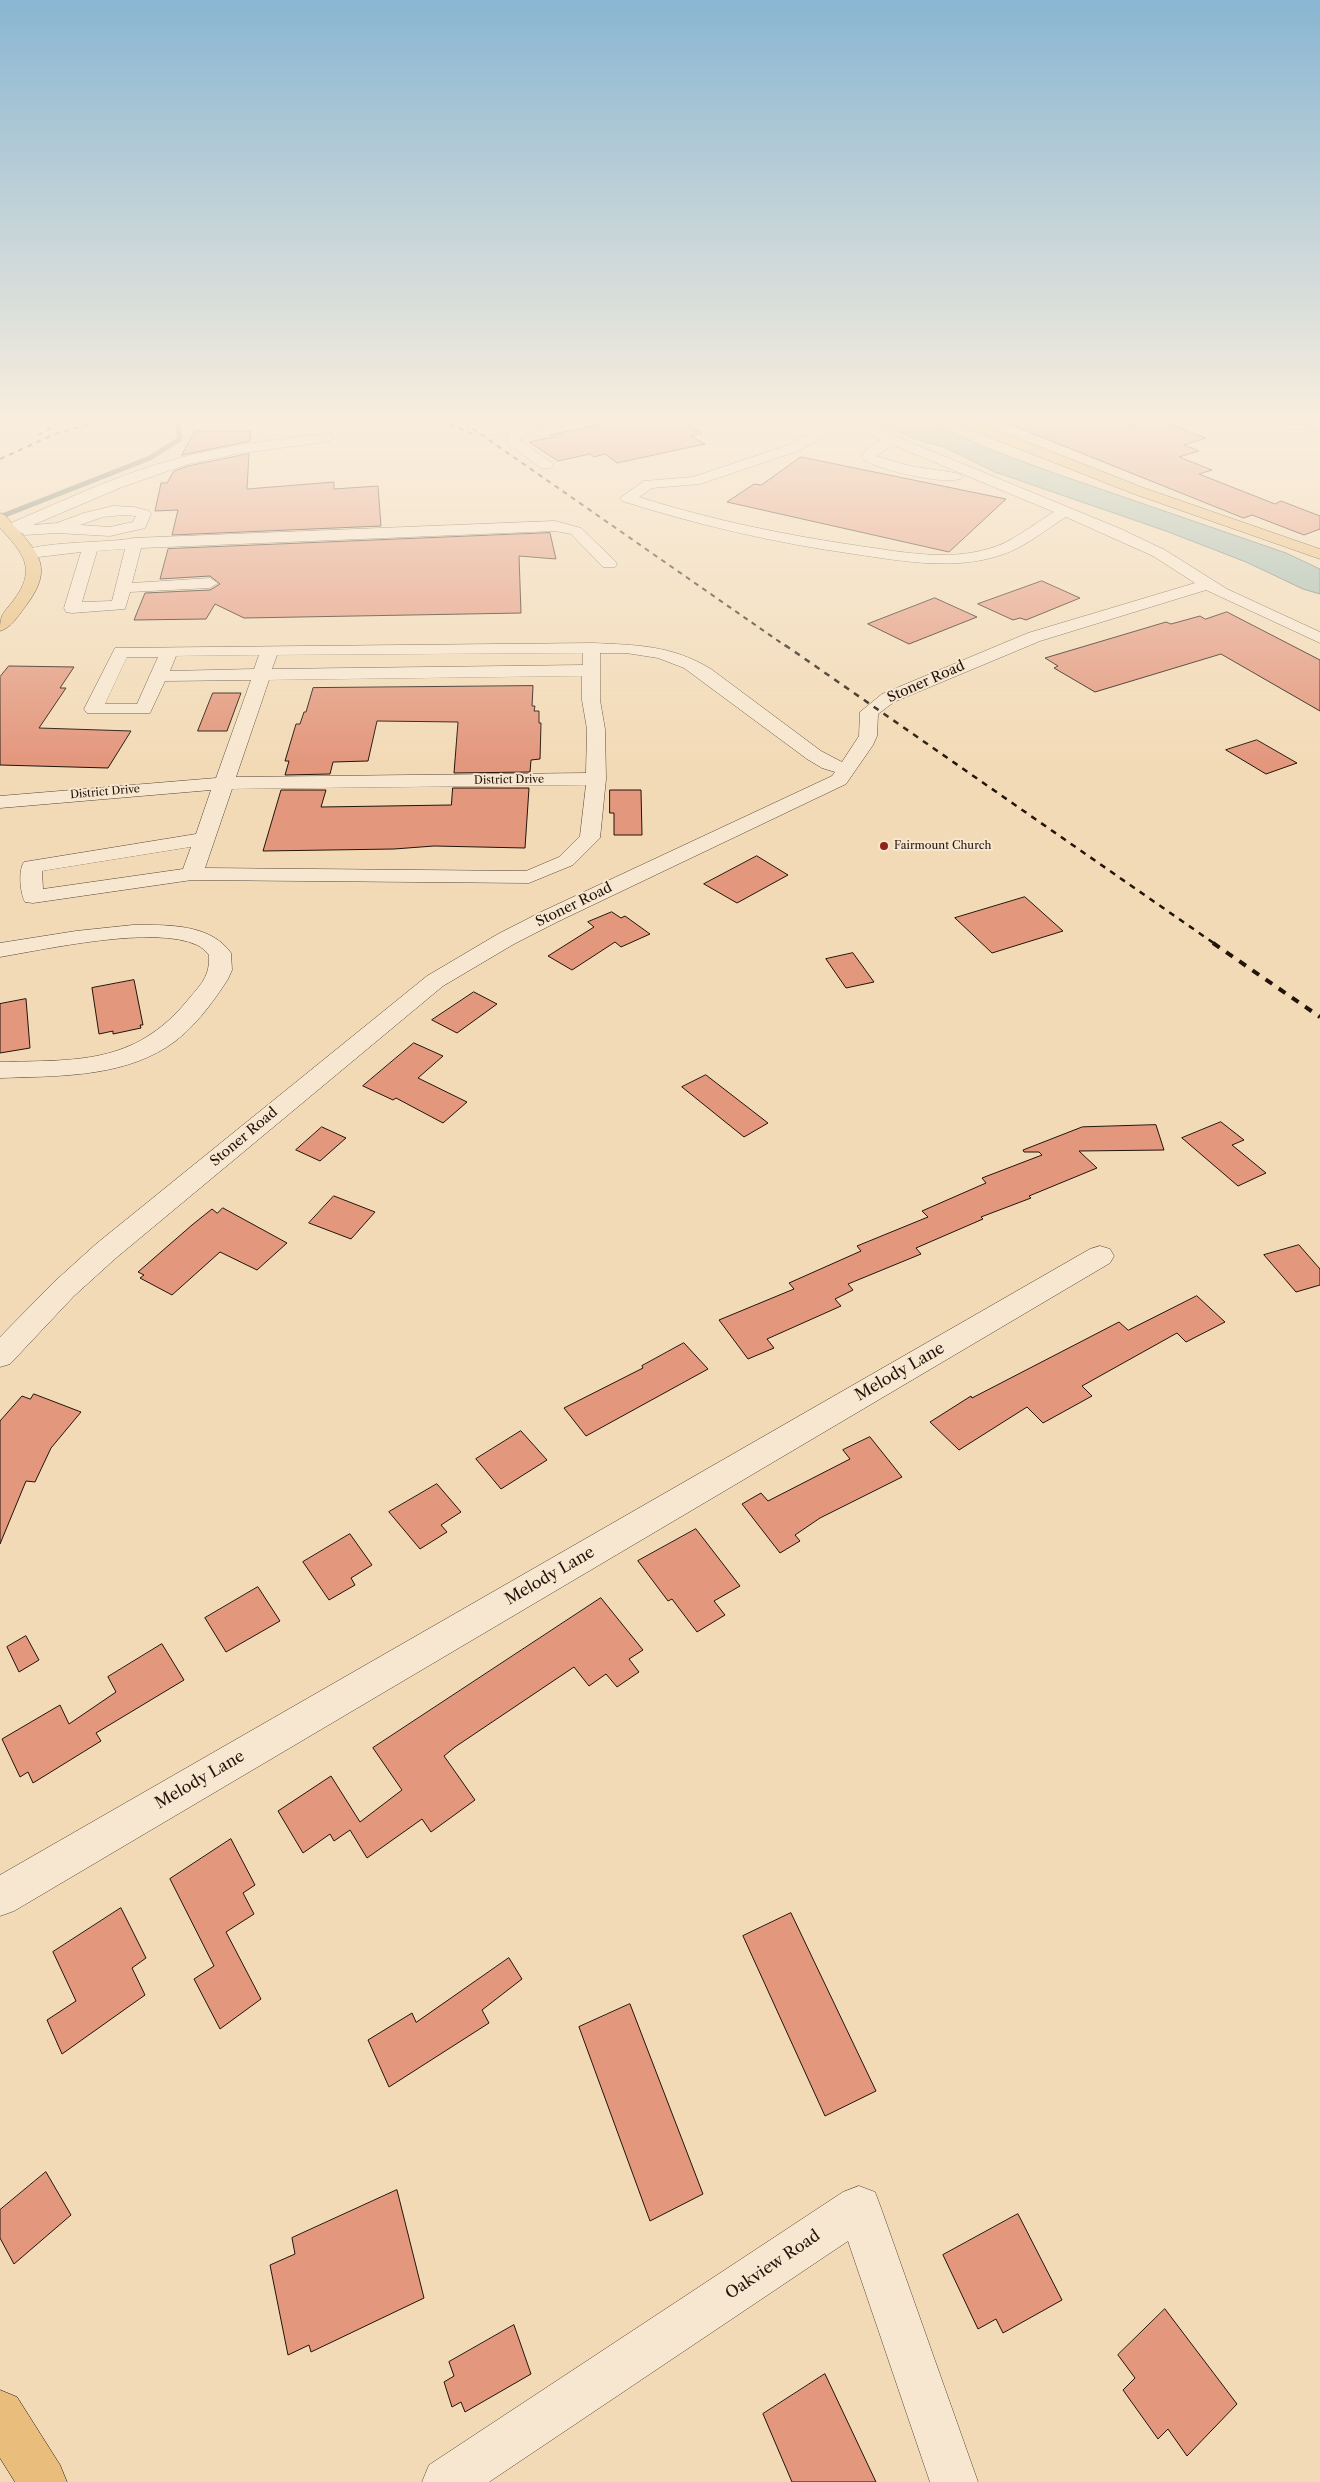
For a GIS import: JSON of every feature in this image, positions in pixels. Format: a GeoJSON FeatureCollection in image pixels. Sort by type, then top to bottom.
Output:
{"type":"FeatureCollection","features":[{"type":"Feature","properties":{"kind":"main road"},"geometry":{"type":"LineString","coordinates":[[0,626],[24,599],[31,583],[34,569],[30,553],[11,533]]}},
{"type":"Feature","properties":{"kind":"main road"},"geometry":{"type":"LineString","coordinates":[[1259,533],[1320,554]]}},
{"type":"Feature","properties":{"kind":"main road"},"geometry":{"type":"LineString","coordinates":[[0,2414],[43,2482]]}},
{"type":"Feature","properties":{"kind":"street"},"geometry":{"type":"LineString","coordinates":[[30,553],[134,543],[386,533]]}},
{"type":"Feature","properties":{"kind":"street"},"geometry":{"type":"LineString","coordinates":[[577,533],[609,564]]}},
{"type":"Feature","properties":{"kind":"street"},"geometry":{"type":"LineString","coordinates":[[754,533],[815,544],[932,559],[960,558],[998,551],[1028,533]]}},
{"type":"Feature","properties":{"kind":"street"},"geometry":{"type":"LineString","coordinates":[[1114,533],[1159,553],[1241,602],[1320,638]]}},
{"type":"Feature","properties":{"kind":"street"},"geometry":{"type":"LineString","coordinates":[[90,546],[72,608],[120,605],[134,543]]}},
{"type":"Feature","properties":{"kind":"street"},"geometry":{"type":"LineString","coordinates":[[123,588],[210,583]]}},
{"type":"Feature","properties":{"kind":"street","name":"Stoner Road"},"geometry":{"type":"LineString","coordinates":[[0,1356],[64,1289],[106,1251],[435,981],[506,939],[549,917],[839,780],[864,746],[868,736],[869,712],[888,698],[1051,631],[1208,584]]}},
{"type":"Feature","properties":{"kind":"street"},"geometry":{"type":"LineString","coordinates":[[205,839],[31,866],[33,897],[192,874],[530,877],[566,861],[590,838],[596,779],[596,729],[591,700],[592,648]]}},
{"type":"Feature","properties":{"kind":"street"},"geometry":{"type":"LineString","coordinates":[[169,652],[144,709],[93,709],[121,652],[644,649],[677,658],[690,664],[705,673],[814,755],[829,764],[848,769]]}},
{"type":"Feature","properties":{"kind":"street"},"geometry":{"type":"LineString","coordinates":[[192,874],[226,783],[270,650]]}},
{"type":"Feature","properties":{"kind":"street"},"geometry":{"type":"LineString","coordinates":[[158,676],[591,670]]}},
{"type":"Feature","properties":{"kind":"street","name":"District Drive"},"geometry":{"type":"LineString","coordinates":[[0,802],[226,783],[596,779]]}},
{"type":"Feature","properties":{"kind":"street"},"geometry":{"type":"LineString","coordinates":[[0,950],[158,930],[186,934],[208,941],[220,953],[220,972],[196,1008],[172,1033],[151,1048],[122,1060],[96,1066],[0,1070]]}},
{"type":"Feature","properties":{"kind":"street","name":"Melody Lane"},"geometry":{"type":"LineString","coordinates":[[0,1897],[1100,1256]]}},
{"type":"Feature","properties":{"kind":"street","name":"Oakview Road"},"geometry":{"type":"LineString","coordinates":[[446,2482],[859,2208],[954,2482]]}},
{"type":"Feature","properties":{"kind":"water"},"geometry":{"type":"Polygon","coordinates":[[[1171,533],[1227,533],[1286,553],[1320,569],[1320,594],[1303,589],[1246,562],[1171,533]]]}},
{"type":"Feature","properties":{"kind":"building"},"geometry":{"type":"Polygon","coordinates":[[[173,533],[222,533],[172,535],[173,533]]]}},
{"type":"Feature","properties":{"kind":"building"},"geometry":{"type":"Polygon","coordinates":[[[550,533],[556,559],[519,556],[521,613],[244,618],[215,604],[206,619],[134,620],[145,593],[210,590],[220,584],[210,576],[160,579],[168,549],[550,533]]]}},
{"type":"Feature","properties":{"kind":"building"},"geometry":{"type":"Polygon","coordinates":[[[864,533],[970,533],[949,552],[864,533]]]}},
{"type":"Feature","properties":{"kind":"building"},"geometry":{"type":"Polygon","coordinates":[[[1042,581],[1080,598],[1026,620],[1020,618],[1013,620],[978,604],[1042,581]]]}},
{"type":"Feature","properties":{"kind":"building"},"geometry":{"type":"Polygon","coordinates":[[[935,598],[977,617],[909,644],[868,624],[935,598]]]}},
{"type":"Feature","properties":{"kind":"building"},"geometry":{"type":"Polygon","coordinates":[[[1227,612],[1320,660],[1320,711],[1221,654],[1095,692],[1054,668],[1058,666],[1045,658],[1166,622],[1171,624],[1200,616],[1205,619],[1227,612]]]}},
{"type":"Feature","properties":{"kind":"building"},"geometry":{"type":"Polygon","coordinates":[[[9,666],[74,667],[60,688],[66,688],[39,728],[131,731],[108,768],[0,765],[0,677],[9,666]]]}},
{"type":"Feature","properties":{"kind":"building"},"geometry":{"type":"Polygon","coordinates":[[[533,686],[532,706],[535,706],[534,711],[539,711],[539,723],[541,723],[540,759],[531,760],[530,772],[454,773],[458,722],[377,721],[368,761],[333,762],[330,774],[285,775],[289,761],[285,761],[296,724],[300,724],[304,712],[306,712],[313,688],[533,686]]]}},
{"type":"Feature","properties":{"kind":"building"},"geometry":{"type":"Polygon","coordinates":[[[213,693],[241,693],[227,731],[198,731],[213,693]]]}},
{"type":"Feature","properties":{"kind":"building"},"geometry":{"type":"Polygon","coordinates":[[[1257,740],[1297,763],[1266,774],[1226,750],[1257,740]]]}},
{"type":"Feature","properties":{"kind":"building"},"geometry":{"type":"Polygon","coordinates":[[[453,788],[529,788],[525,848],[434,846],[394,849],[263,851],[281,790],[326,790],[321,807],[451,805],[453,788]]]}},
{"type":"Feature","properties":{"kind":"building"},"geometry":{"type":"Polygon","coordinates":[[[610,790],[641,790],[642,835],[614,835],[614,813],[610,813],[610,790]]]}},
{"type":"Feature","properties":{"kind":"building"},"geometry":{"type":"Polygon","coordinates":[[[757,856],[788,875],[737,903],[704,884],[757,856]]]}},
{"type":"Feature","properties":{"kind":"building"},"geometry":{"type":"Polygon","coordinates":[[[1025,897],[1063,931],[992,953],[955,918],[1025,897]]]}},
{"type":"Feature","properties":{"kind":"building"},"geometry":{"type":"Polygon","coordinates":[[[612,912],[621,918],[625,916],[650,934],[621,947],[615,942],[572,970],[548,956],[594,927],[588,922],[612,912]]]}},
{"type":"Feature","properties":{"kind":"building"},"geometry":{"type":"Polygon","coordinates":[[[853,953],[874,982],[846,988],[826,959],[853,953]]]}},
{"type":"Feature","properties":{"kind":"building"},"geometry":{"type":"Polygon","coordinates":[[[134,980],[143,1025],[140,1025],[141,1028],[113,1034],[113,1031],[99,1034],[92,988],[134,980]]]}},
{"type":"Feature","properties":{"kind":"building"},"geometry":{"type":"Polygon","coordinates":[[[474,992],[497,1004],[457,1033],[432,1020],[474,992]]]}},
{"type":"Feature","properties":{"kind":"building"},"geometry":{"type":"Polygon","coordinates":[[[26,999],[30,1048],[0,1053],[0,1004],[26,999]]]}},
{"type":"Feature","properties":{"kind":"building"},"geometry":{"type":"Polygon","coordinates":[[[414,1043],[443,1056],[418,1078],[467,1102],[443,1123],[396,1098],[393,1100],[363,1086],[414,1043]]]}},
{"type":"Feature","properties":{"kind":"building"},"geometry":{"type":"Polygon","coordinates":[[[706,1075],[768,1123],[744,1137],[682,1087],[706,1075]]]}},
{"type":"Feature","properties":{"kind":"building"},"geometry":{"type":"Polygon","coordinates":[[[1221,1122],[1244,1140],[1232,1145],[1266,1173],[1238,1186],[1182,1138],[1221,1122]]]}},
{"type":"Feature","properties":{"kind":"building"},"geometry":{"type":"Polygon","coordinates":[[[1156,1125],[1164,1150],[1079,1151],[1097,1168],[1029,1196],[1031,1198],[981,1217],[983,1219],[916,1248],[921,1254],[848,1284],[853,1290],[835,1299],[841,1306],[767,1339],[774,1348],[748,1359],[719,1320],[794,1289],[789,1283],[861,1251],[857,1246],[928,1217],[922,1211],[986,1183],[982,1178],[1042,1155],[1039,1152],[1024,1152],[1023,1150],[1082,1127],[1156,1125]]]}},
{"type":"Feature","properties":{"kind":"building"},"geometry":{"type":"Polygon","coordinates":[[[322,1127],[346,1138],[320,1161],[296,1150],[322,1127]]]}},
{"type":"Feature","properties":{"kind":"building"},"geometry":{"type":"Polygon","coordinates":[[[334,1196],[375,1212],[351,1239],[309,1223],[334,1196]]]}},
{"type":"Feature","properties":{"kind":"building"},"geometry":{"type":"Polygon","coordinates":[[[223,1208],[287,1243],[257,1270],[220,1252],[172,1295],[140,1278],[144,1275],[138,1272],[192,1225],[212,1209],[217,1213],[223,1208]]]}},
{"type":"Feature","properties":{"kind":"building"},"geometry":{"type":"Polygon","coordinates":[[[1299,1245],[1320,1269],[1320,1285],[1296,1292],[1264,1255],[1299,1245]]]}},
{"type":"Feature","properties":{"kind":"building"},"geometry":{"type":"Polygon","coordinates":[[[1197,1296],[1225,1322],[1186,1342],[1177,1333],[1082,1386],[1092,1396],[1043,1423],[1027,1407],[959,1450],[930,1422],[971,1396],[972,1398],[1119,1322],[1128,1330],[1197,1296]]]}},
{"type":"Feature","properties":{"kind":"building"},"geometry":{"type":"Polygon","coordinates":[[[684,1343],[708,1369],[586,1436],[564,1408],[643,1368],[642,1366],[684,1343]]]}},
{"type":"Feature","properties":{"kind":"building"},"geometry":{"type":"Polygon","coordinates":[[[34,1394],[81,1412],[51,1448],[35,1482],[26,1481],[0,1544],[0,1421],[22,1396],[30,1399],[34,1394]]]}},
{"type":"Feature","properties":{"kind":"building"},"geometry":{"type":"Polygon","coordinates":[[[521,1431],[547,1460],[501,1489],[476,1459],[521,1431]]]}},
{"type":"Feature","properties":{"kind":"building"},"geometry":{"type":"Polygon","coordinates":[[[870,1437],[902,1477],[820,1518],[795,1535],[800,1541],[780,1553],[742,1504],[761,1493],[768,1501],[850,1459],[843,1450],[870,1437]]]}},
{"type":"Feature","properties":{"kind":"building"},"geometry":{"type":"Polygon","coordinates":[[[437,1484],[461,1512],[441,1525],[447,1532],[420,1549],[389,1512],[437,1484]]]}},
{"type":"Feature","properties":{"kind":"building"},"geometry":{"type":"Polygon","coordinates":[[[696,1529],[740,1586],[714,1601],[725,1615],[697,1632],[672,1599],[668,1601],[638,1561],[696,1529]]]}},
{"type":"Feature","properties":{"kind":"building"},"geometry":{"type":"Polygon","coordinates":[[[350,1534],[372,1565],[351,1578],[355,1585],[329,1600],[303,1562],[350,1534]]]}},
{"type":"Feature","properties":{"kind":"building"},"geometry":{"type":"Polygon","coordinates":[[[258,1587],[280,1621],[226,1652],[205,1618],[258,1587]]]}},
{"type":"Feature","properties":{"kind":"building"},"geometry":{"type":"Polygon","coordinates":[[[601,1598],[643,1650],[629,1659],[639,1672],[617,1687],[606,1674],[589,1686],[574,1667],[455,1747],[444,1756],[475,1800],[431,1832],[422,1819],[367,1858],[350,1830],[334,1841],[330,1834],[303,1853],[278,1811],[331,1776],[360,1822],[402,1790],[373,1748],[601,1598]]]}},
{"type":"Feature","properties":{"kind":"building"},"geometry":{"type":"Polygon","coordinates":[[[26,1636],[39,1660],[19,1672],[7,1647],[26,1636]]]}},
{"type":"Feature","properties":{"kind":"building"},"geometry":{"type":"Polygon","coordinates":[[[162,1644],[184,1680],[96,1733],[101,1741],[33,1783],[28,1772],[20,1777],[2,1739],[60,1705],[69,1724],[116,1692],[108,1677],[162,1644]]]}},
{"type":"Feature","properties":{"kind":"building"},"geometry":{"type":"Polygon","coordinates":[[[231,1839],[255,1885],[243,1893],[254,1914],[226,1932],[261,1999],[220,2029],[194,1979],[214,1966],[170,1879],[231,1839]]]}},
{"type":"Feature","properties":{"kind":"building"},"geometry":{"type":"Polygon","coordinates":[[[121,1908],[146,1958],[132,1968],[145,1995],[62,2054],[47,2020],[76,2001],[53,1952],[121,1908]]]}},
{"type":"Feature","properties":{"kind":"building"},"geometry":{"type":"Polygon","coordinates":[[[791,1913],[876,2091],[825,2116],[743,1936],[791,1913]]]}},
{"type":"Feature","properties":{"kind":"building"},"geometry":{"type":"Polygon","coordinates":[[[509,1958],[522,1979],[482,2010],[489,2023],[389,2087],[368,2040],[412,2013],[416,2022],[509,1958]]]}},
{"type":"Feature","properties":{"kind":"building"},"geometry":{"type":"Polygon","coordinates":[[[630,2004],[703,2194],[650,2221],[579,2027],[630,2004]]]}},
{"type":"Feature","properties":{"kind":"building"},"geometry":{"type":"Polygon","coordinates":[[[46,2172],[71,2215],[14,2264],[0,2238],[0,2210],[46,2172]]]}},
{"type":"Feature","properties":{"kind":"building"},"geometry":{"type":"Polygon","coordinates":[[[397,2190],[424,2298],[311,2352],[309,2345],[288,2355],[270,2265],[295,2254],[292,2238],[397,2190]]]}},
{"type":"Feature","properties":{"kind":"building"},"geometry":{"type":"Polygon","coordinates":[[[1018,2214],[1062,2300],[1003,2333],[996,2319],[978,2329],[943,2255],[1018,2214]]]}},
{"type":"Feature","properties":{"kind":"building"},"geometry":{"type":"Polygon","coordinates":[[[1165,2309],[1237,2404],[1187,2456],[1168,2429],[1158,2439],[1123,2390],[1135,2378],[1118,2355],[1165,2309]]]}},
{"type":"Feature","properties":{"kind":"building"},"geometry":{"type":"Polygon","coordinates":[[[514,2325],[531,2374],[465,2412],[461,2402],[452,2407],[444,2382],[454,2376],[449,2362],[514,2325]]]}},
{"type":"Feature","properties":{"kind":"building"},"geometry":{"type":"Polygon","coordinates":[[[825,2374],[876,2482],[792,2482],[763,2414],[825,2374]]]}},
{"type":"Feature","properties":{"kind":"railway"},"geometry":{"type":"LineString","coordinates":[[623,533],[787,647]]}},
{"type":"Feature","properties":{"kind":"railway"},"geometry":{"type":"LineString","coordinates":[[785,645],[1215,944]]}},
{"type":"Feature","properties":{"kind":"railway"},"geometry":{"type":"LineString","coordinates":[[1213,943],[1320,1017]]}},
{"type":"Feature","properties":{"kind":"place","name":"Fairmount Church"},"geometry":{"type":"Point","coordinates":[884,846]}}]}
